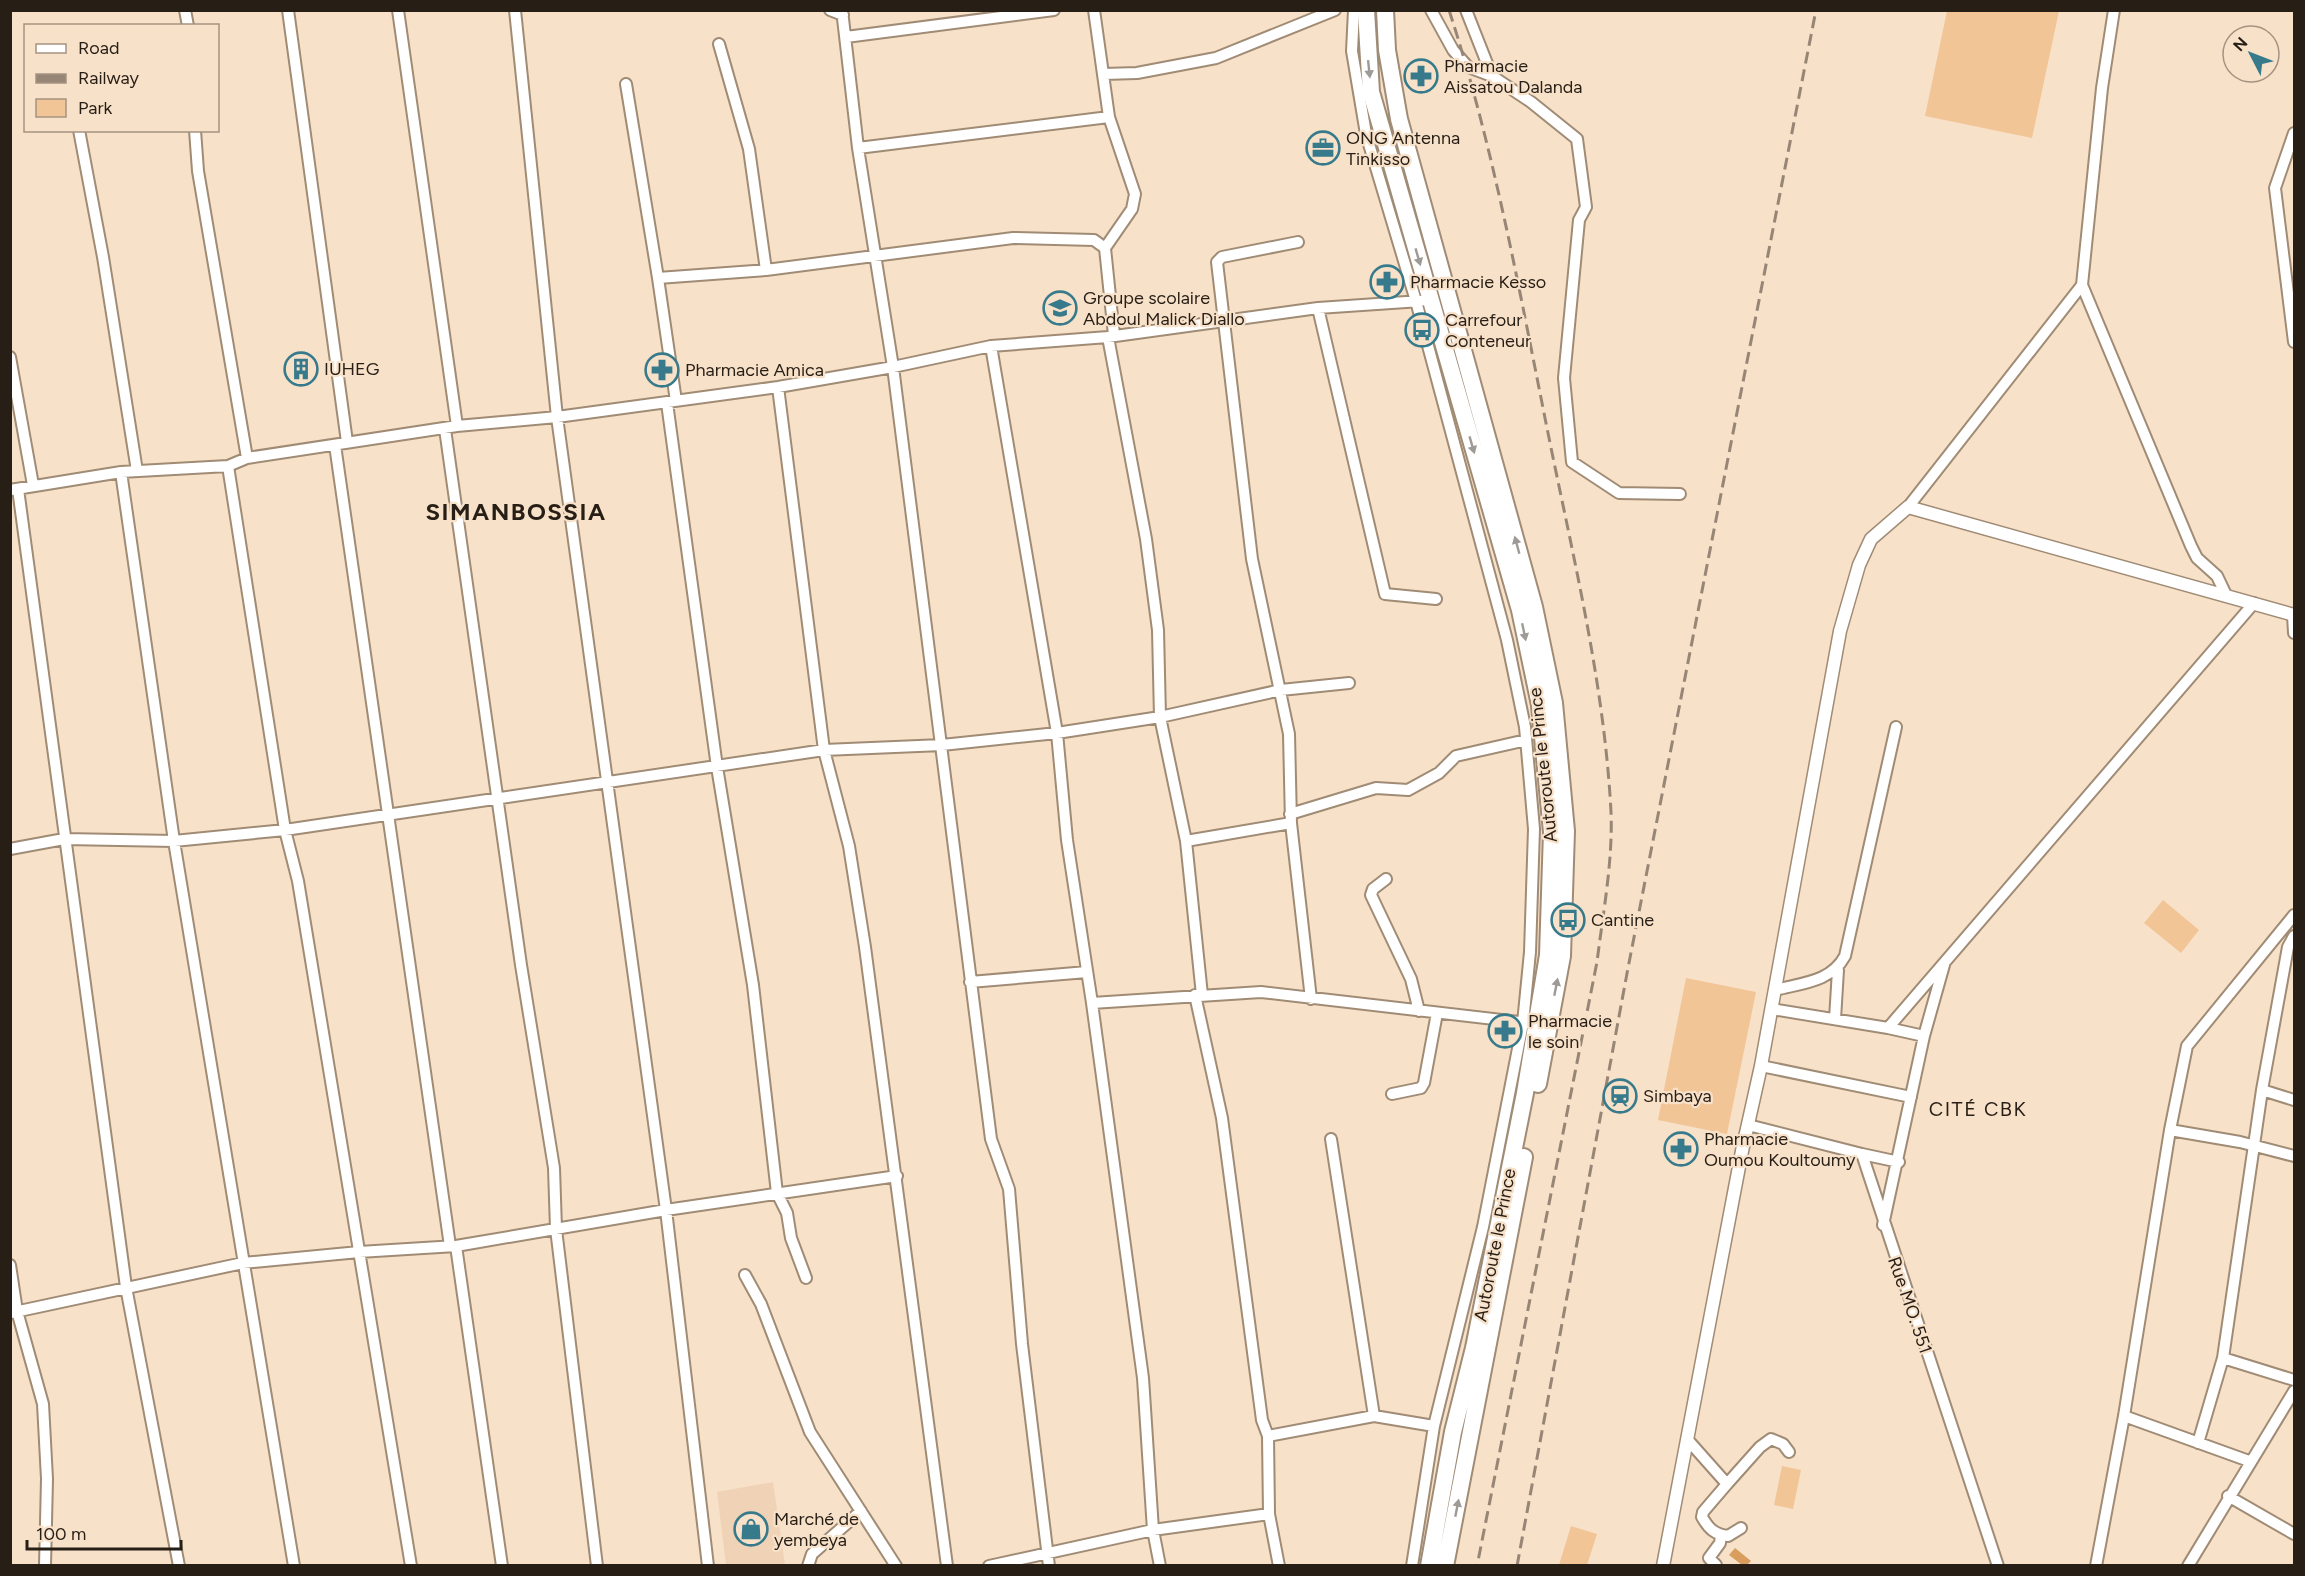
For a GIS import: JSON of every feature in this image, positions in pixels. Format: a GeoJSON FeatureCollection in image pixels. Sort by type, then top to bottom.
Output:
{"type":"FeatureCollection","features":[{"type":"Feature","properties":{"kind":"main road","name":"Autoroute le Prince"},"geometry":{"type":"LineString","coordinates":[[1366,10],[1371,92],[1423,301],[1520,610],[1540,705],[1552,832],[1548,955],[1530,1023],[1490,1228],[1474,1348],[1453,1432],[1429,1566]]}},
{"type":"Feature","properties":{"kind":"main road","name":"Autoroute le Prince"},"geometry":{"type":"LineString","coordinates":[[1385,10],[1387,50],[1398,119],[1534,607],[1554,703],[1566,831],[1562,956],[1445,1566]]}},
{"type":"Feature","properties":{"kind":"street"},"geometry":{"type":"LineString","coordinates":[[288,10],[347,442]]}},
{"type":"Feature","properties":{"kind":"street"},"geometry":{"type":"LineString","coordinates":[[398,10],[457,426]]}},
{"type":"Feature","properties":{"kind":"street"},"geometry":{"type":"LineString","coordinates":[[515,10],[556,417],[666,1210],[708,1566]]}},
{"type":"Feature","properties":{"kind":"street"},"geometry":{"type":"LineString","coordinates":[[830,10],[842,13],[846,37],[858,148],[893,367],[991,1139],[1009,1189],[1022,1344],[1049,1566]]}},
{"type":"Feature","properties":{"kind":"street"},"geometry":{"type":"LineString","coordinates":[[846,37],[1054,10]]}},
{"type":"Feature","properties":{"kind":"street"},"geometry":{"type":"LineString","coordinates":[[1094,10],[1109,117],[1135,194],[1132,209],[1105,249],[1111,336],[1158,630],[1160,717],[1186,842],[1199,995],[1222,1118],[1262,1420],[1268,1436],[1269,1514],[1279,1566]]}},
{"type":"Feature","properties":{"kind":"street"},"geometry":{"type":"LineString","coordinates":[[1104,74],[1137,73],[1216,58],[1335,10]]}},
{"type":"Feature","properties":{"kind":"street"},"geometry":{"type":"LineString","coordinates":[[1092,1003],[1261,992],[1530,1023],[1534,829],[1526,740],[1508,640],[1423,301],[1366,134],[1352,51],[1354,10]]}},
{"type":"Feature","properties":{"kind":"street"},"geometry":{"type":"LineString","coordinates":[[1431,10],[1453,50],[1468,67],[1492,76],[1531,102],[1577,139],[1586,207],[1579,220],[1564,378],[1572,462],[1619,493],[1680,494]]}},
{"type":"Feature","properties":{"kind":"street"},"geometry":{"type":"LineString","coordinates":[[1466,10],[1492,76]]}},
{"type":"Feature","properties":{"kind":"street"},"geometry":{"type":"LineString","coordinates":[[2114,10],[2102,88],[2082,285],[2191,546],[2197,558],[2217,576],[2226,595]]}},
{"type":"Feature","properties":{"kind":"street"},"geometry":{"type":"LineString","coordinates":[[719,44],[749,149],[766,270]]}},
{"type":"Feature","properties":{"kind":"street"},"geometry":{"type":"LineString","coordinates":[[626,84],[658,278],[671,402],[717,767],[753,985],[777,1193],[787,1213],[791,1238],[806,1278]]}},
{"type":"Feature","properties":{"kind":"street"},"geometry":{"type":"LineString","coordinates":[[858,148],[1109,117]]}},
{"type":"Feature","properties":{"kind":"street"},"geometry":{"type":"LineString","coordinates":[[79,132],[103,257],[137,471]]}},
{"type":"Feature","properties":{"kind":"street"},"geometry":{"type":"LineString","coordinates":[[195,132],[198,171],[247,458]]}},
{"type":"Feature","properties":{"kind":"street"},"geometry":{"type":"LineString","coordinates":[[2295,133],[2275,188],[2295,342]]}},
{"type":"Feature","properties":{"kind":"street"},"geometry":{"type":"LineString","coordinates":[[658,278],[766,270],[875,258],[1013,238],[1094,240],[1105,249]]}},
{"type":"Feature","properties":{"kind":"street"},"geometry":{"type":"LineString","coordinates":[[1298,242],[1222,256],[1217,262],[1252,559],[1289,734],[1291,819],[1311,999]]}},
{"type":"Feature","properties":{"kind":"street"},"geometry":{"type":"LineString","coordinates":[[1663,1566],[1772,1009],[1840,631],[1859,565],[1871,539],[1908,507],[2082,285]]}},
{"type":"Feature","properties":{"kind":"street"},"geometry":{"type":"LineString","coordinates":[[179,1566],[126,1287],[14,490],[121,472],[228,466],[247,458],[457,426],[556,417],[778,387],[893,367],[991,346],[1111,336],[1318,308],[1423,301]]}},
{"type":"Feature","properties":{"kind":"street"},"geometry":{"type":"LineString","coordinates":[[1318,308],[1385,594],[1436,599]]}},
{"type":"Feature","properties":{"kind":"street"},"geometry":{"type":"LineString","coordinates":[[991,346],[1057,733],[1067,840],[1092,1003],[1143,1378],[1153,1530],[1160,1566]]}},
{"type":"Feature","properties":{"kind":"street"},"geometry":{"type":"LineString","coordinates":[[10,357],[33,485]]}},
{"type":"Feature","properties":{"kind":"street"},"geometry":{"type":"LineString","coordinates":[[778,387],[824,750],[849,846],[897,1176],[947,1566]]}},
{"type":"Feature","properties":{"kind":"street"},"geometry":{"type":"LineString","coordinates":[[445,429],[521,965],[554,1168],[556,1229],[597,1566]]}},
{"type":"Feature","properties":{"kind":"street"},"geometry":{"type":"LineString","coordinates":[[335,445],[388,817],[502,1566]]}},
{"type":"Feature","properties":{"kind":"street"},"geometry":{"type":"LineString","coordinates":[[228,466],[285,830],[298,881],[411,1566]]}},
{"type":"Feature","properties":{"kind":"street"},"geometry":{"type":"LineString","coordinates":[[121,472],[174,841],[294,1566]]}},
{"type":"Feature","properties":{"kind":"street"},"geometry":{"type":"LineString","coordinates":[[1908,507],[2294,615],[2295,633]]}},
{"type":"Feature","properties":{"kind":"street"},"geometry":{"type":"LineString","coordinates":[[1888,1028],[2254,603]]}},
{"type":"Feature","properties":{"kind":"street"},"geometry":{"type":"LineString","coordinates":[[10,849],[64,839],[174,841],[285,830],[388,817],[824,750],[942,745],[1057,733],[1160,717],[1281,690],[1349,682]]}},
{"type":"Feature","properties":{"kind":"street"},"geometry":{"type":"LineString","coordinates":[[1835,1019],[1838,970],[1845,956],[1896,727]]}},
{"type":"Feature","properties":{"kind":"street"},"geometry":{"type":"LineString","coordinates":[[1186,842],[1291,819],[1376,788],[1408,790],[1439,773],[1456,756],[1526,740]]}},
{"type":"Feature","properties":{"kind":"street"},"geometry":{"type":"LineString","coordinates":[[1386,879],[1373,889],[1371,895],[1411,979],[1419,1011]]}},
{"type":"Feature","properties":{"kind":"street"},"geometry":{"type":"LineString","coordinates":[[2096,1566],[2124,1416],[2170,1130],[2187,1046],[2295,915]]}},
{"type":"Feature","properties":{"kind":"street"},"geometry":{"type":"LineString","coordinates":[[2198,1443],[2223,1358],[2262,1090],[2288,947],[2295,936]]}},
{"type":"Feature","properties":{"kind":"street"},"geometry":{"type":"LineString","coordinates":[[1883,1225],[1899,1162],[1924,1036],[1945,961]]}},
{"type":"Feature","properties":{"kind":"street"},"geometry":{"type":"LineString","coordinates":[[1775,990],[1815,980],[1838,970]]}},
{"type":"Feature","properties":{"kind":"street"},"geometry":{"type":"LineString","coordinates":[[970,982],[1087,972]]}},
{"type":"Feature","properties":{"kind":"street"},"geometry":{"type":"LineString","coordinates":[[1772,1009],[1924,1036]]}},
{"type":"Feature","properties":{"kind":"street"},"geometry":{"type":"LineString","coordinates":[[1392,1094],[1421,1088],[1424,1083],[1437,1013]]}},
{"type":"Feature","properties":{"kind":"street"},"geometry":{"type":"LineString","coordinates":[[1761,1066],[1911,1096]]}},
{"type":"Feature","properties":{"kind":"street"},"geometry":{"type":"LineString","coordinates":[[2262,1090],[2295,1100]]}},
{"type":"Feature","properties":{"kind":"street"},"geometry":{"type":"LineString","coordinates":[[1748,1125],[1899,1162]]}},
{"type":"Feature","properties":{"kind":"street"},"geometry":{"type":"LineString","coordinates":[[2170,1130],[2295,1156]]}},
{"type":"Feature","properties":{"kind":"street"},"geometry":{"type":"LineString","coordinates":[[1331,1138],[1374,1416]]}},
{"type":"Feature","properties":{"kind":"street","name":"Rue MO. 551"},"geometry":{"type":"LineString","coordinates":[[1862,1154],[1883,1225],[1998,1566]]}},
{"type":"Feature","properties":{"kind":"street"},"geometry":{"type":"LineString","coordinates":[[14,1312],[243,1263],[453,1246],[666,1210],[897,1176]]}},
{"type":"Feature","properties":{"kind":"street"},"geometry":{"type":"LineString","coordinates":[[1412,1566],[1434,1426],[1490,1228]]}},
{"type":"Feature","properties":{"kind":"street"},"geometry":{"type":"LineString","coordinates":[[10,1265],[14,1312],[43,1404],[47,1479],[45,1566]]}},
{"type":"Feature","properties":{"kind":"street"},"geometry":{"type":"LineString","coordinates":[[745,1275],[761,1304],[810,1432],[896,1566]]}},
{"type":"Feature","properties":{"kind":"street"},"geometry":{"type":"LineString","coordinates":[[2223,1358],[2295,1380]]}},
{"type":"Feature","properties":{"kind":"street"},"geometry":{"type":"LineString","coordinates":[[2188,1566],[2249,1461],[2295,1391]]}},
{"type":"Feature","properties":{"kind":"street"},"geometry":{"type":"LineString","coordinates":[[1268,1436],[1374,1416],[1434,1426]]}},
{"type":"Feature","properties":{"kind":"street"},"geometry":{"type":"LineString","coordinates":[[2124,1416],[2249,1461]]}},
{"type":"Feature","properties":{"kind":"street"},"geometry":{"type":"LineString","coordinates":[[1687,1439],[1727,1484]]}},
{"type":"Feature","properties":{"kind":"street"},"geometry":{"type":"LineString","coordinates":[[1741,1528],[1728,1536],[1721,1535],[1709,1529],[1702,1517],[1703,1512],[1760,1447],[1771,1439],[1783,1444],[1790,1452]]}},
{"type":"Feature","properties":{"kind":"street"},"geometry":{"type":"LineString","coordinates":[[2228,1496],[2295,1534]]}},
{"type":"Feature","properties":{"kind":"street"},"geometry":{"type":"LineString","coordinates":[[808,1566],[812,1554],[861,1510]]}},
{"type":"Feature","properties":{"kind":"street"},"geometry":{"type":"LineString","coordinates":[[989,1566],[1047,1551],[1153,1530],[1269,1514]]}},
{"type":"Feature","properties":{"kind":"street"},"geometry":{"type":"LineString","coordinates":[[1716,1566],[1709,1558],[1720,1543],[1721,1535]]}},
{"type":"Feature","properties":{"kind":"shaded area","name":"Marché de yembeya"},"geometry":{"type":"Polygon","coordinates":[[[773,1482],[785,1565],[726,1565],[717,1492],[773,1482]]]}},
{"type":"Feature","properties":{"kind":"shaded area"},"geometry":{"type":"Polygon","coordinates":[[[1735,1548],[1751,1561],[1747,1565],[1742,1565],[1729,1555],[1735,1548]]]}},
{"type":"Feature","properties":{"kind":"green space"},"geometry":{"type":"Polygon","coordinates":[[[1947,11],[2059,11],[2032,138],[1925,116],[1947,11]]]}},
{"type":"Feature","properties":{"kind":"green space"},"geometry":{"type":"Polygon","coordinates":[[[2163,900],[2199,930],[2181,953],[2144,923],[2163,900]]]}},
{"type":"Feature","properties":{"kind":"green space"},"geometry":{"type":"Polygon","coordinates":[[[1686,978],[1756,992],[1727,1134],[1658,1120],[1686,978]]]}},
{"type":"Feature","properties":{"kind":"green space"},"geometry":{"type":"Polygon","coordinates":[[[1782,1466],[1801,1470],[1793,1509],[1774,1505],[1782,1466]]]}},
{"type":"Feature","properties":{"kind":"green space"},"geometry":{"type":"Polygon","coordinates":[[[1571,1526],[1597,1534],[1587,1565],[1559,1565],[1571,1526]]]}},
{"type":"Feature","properties":{"kind":"railway"},"geometry":{"type":"LineString","coordinates":[[1449,10],[1491,160],[1585,611],[1601,711],[1611,812],[1609,868],[1597,962],[1477,1566]]}},
{"type":"Feature","properties":{"kind":"railway"},"geometry":{"type":"LineString","coordinates":[[1517,1566],[1628,968],[1816,10]]}},
{"type":"Feature","properties":{"kind":"place","name":"Pharmacie Aissatou Dalanda"},"geometry":{"type":"Point","coordinates":[1421,76]}},
{"type":"Feature","properties":{"kind":"place","name":"ONG Antenna Tinkisso"},"geometry":{"type":"Point","coordinates":[1323,148]}},
{"type":"Feature","properties":{"kind":"place","name":"Pharmacie Kesso"},"geometry":{"type":"Point","coordinates":[1387,282]}},
{"type":"Feature","properties":{"kind":"place","name":"Groupe scolaire Abdoul Malick Diallo"},"geometry":{"type":"Point","coordinates":[1060,308]}},
{"type":"Feature","properties":{"kind":"place","name":"Carrefour Conteneur"},"geometry":{"type":"Point","coordinates":[1422,330]}},
{"type":"Feature","properties":{"kind":"place","name":"IUHEG"},"geometry":{"type":"Point","coordinates":[301,369]}},
{"type":"Feature","properties":{"kind":"place","name":"Pharmacie Amica"},"geometry":{"type":"Point","coordinates":[662,370]}},
{"type":"Feature","properties":{"kind":"place","name":"Cantine"},"geometry":{"type":"Point","coordinates":[1568,920]}},
{"type":"Feature","properties":{"kind":"place","name":"Pharmacie le soin"},"geometry":{"type":"Point","coordinates":[1505,1031]}},
{"type":"Feature","properties":{"kind":"place","name":"Simbaya"},"geometry":{"type":"Point","coordinates":[1620,1096]}},
{"type":"Feature","properties":{"kind":"place","name":"Pharmacie Oumou Koultoumy"},"geometry":{"type":"Point","coordinates":[1681,1149]}},
{"type":"Feature","properties":{"kind":"place","name":"Marché de yembeya"},"geometry":{"type":"Point","coordinates":[751,1529]}},
{"type":"Feature","properties":{"kind":"district","name":"SIMANBOSSIA"},"geometry":{"type":"Point","coordinates":[516,512]}},
{"type":"Feature","properties":{"kind":"district","name":"CITÉ CBK"},"geometry":{"type":"Point","coordinates":[1978,1109]}}]}
